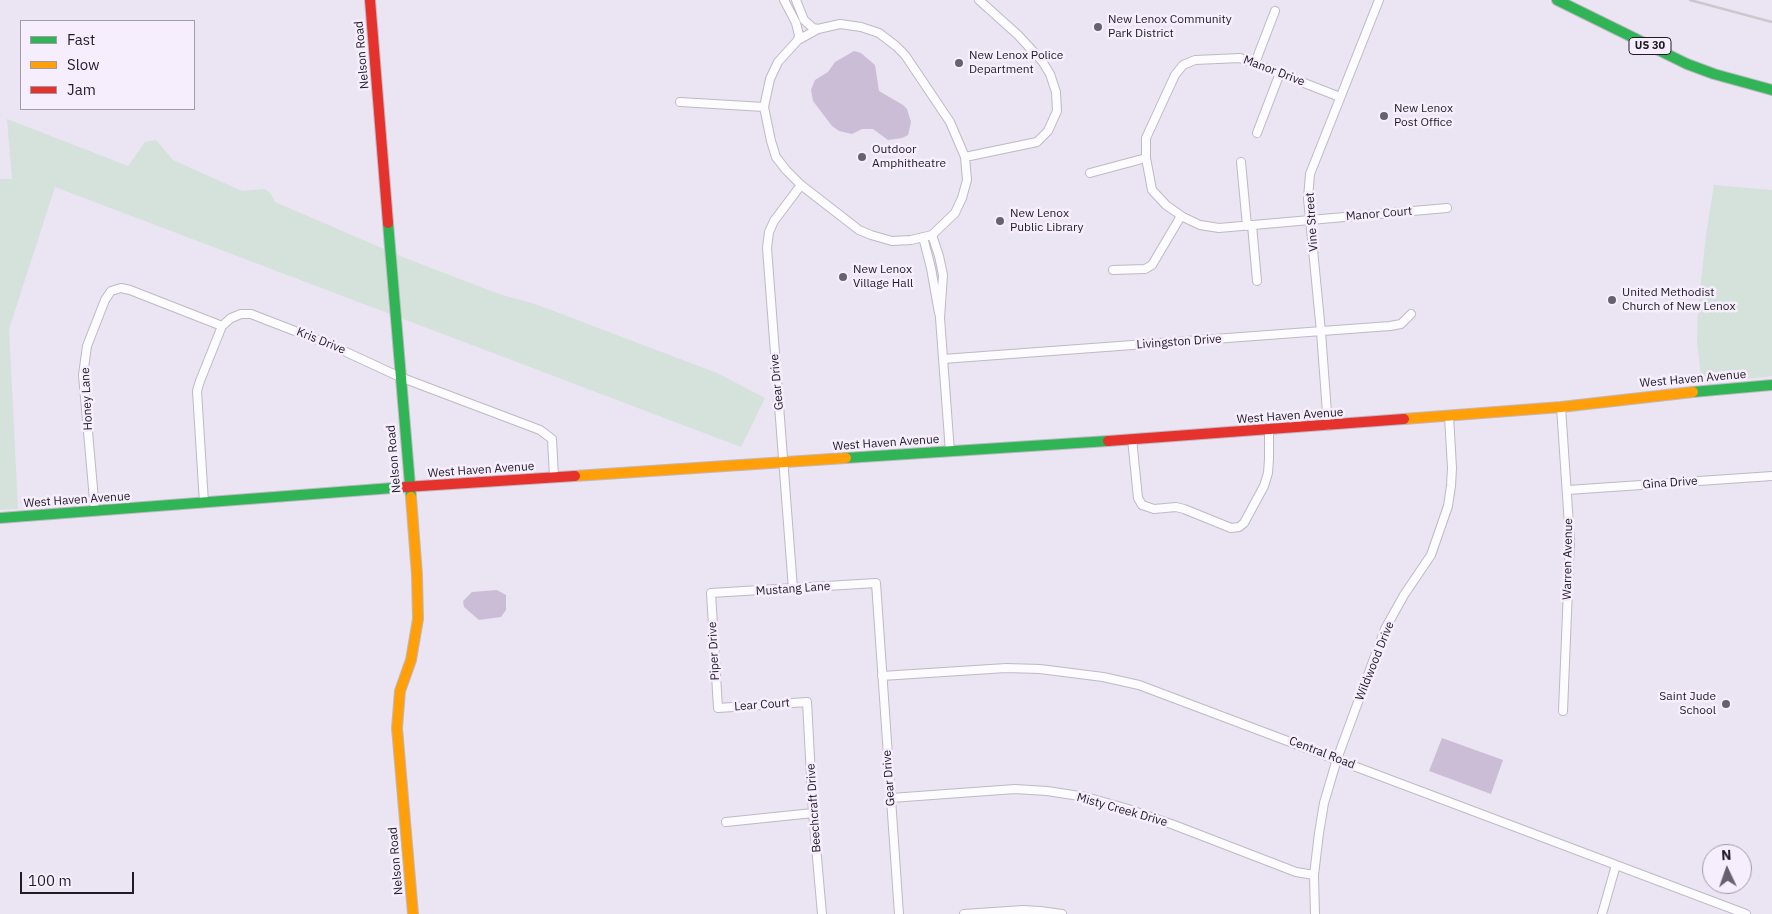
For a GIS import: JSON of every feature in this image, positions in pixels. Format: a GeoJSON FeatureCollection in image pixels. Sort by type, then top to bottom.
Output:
{"type":"FeatureCollection","features":[{"type":"Feature","properties":{"kind":"street","name":"Nelson Road"},"geometry":{"type":"LineString","coordinates":[[370,0],[417,575],[418,619],[411,660],[400,691],[397,728],[413,914]]}},
{"type":"Feature","properties":{"kind":"street"},"geometry":{"type":"LineString","coordinates":[[784,0],[796,23],[799,35],[798,40]]}},
{"type":"Feature","properties":{"kind":"street"},"geometry":{"type":"LineString","coordinates":[[796,0],[804,20],[818,30]]}},
{"type":"Feature","properties":{"kind":"street"},"geometry":{"type":"LineString","coordinates":[[965,157],[1037,142],[1048,130],[1057,111],[1056,92],[1050,74],[1042,61],[1018,35],[979,0]]}},
{"type":"Feature","properties":{"kind":"street","name":"Vine Street"},"geometry":{"type":"LineString","coordinates":[[1328,426],[1308,198],[1310,174],[1378,0]]}},
{"type":"Feature","properties":{"kind":"street","name":"US 30"},"geometry":{"type":"LineString","coordinates":[[1558,0],[1687,64],[1714,74],[1772,90]]}},
{"type":"Feature","properties":{"kind":"street"},"geometry":{"type":"LineString","coordinates":[[1255,63],[1274,11]]}},
{"type":"Feature","properties":{"kind":"street"},"geometry":{"type":"LineString","coordinates":[[840,24],[861,27],[879,33],[905,55],[950,122],[965,157],[967,180],[955,213],[932,235],[911,240],[892,241],[859,230],[801,185],[776,157],[764,107],[770,79],[778,62],[798,40],[818,30],[840,24]]}},
{"type":"Feature","properties":{"kind":"street","name":"Manor Drive"},"geometry":{"type":"LineString","coordinates":[[1311,220],[1219,228],[1200,225],[1181,216],[1166,205],[1152,190],[1146,158],[1146,138],[1175,75],[1183,65],[1195,60],[1240,58],[1340,97]]}},
{"type":"Feature","properties":{"kind":"street"},"geometry":{"type":"LineString","coordinates":[[1257,132],[1280,73]]}},
{"type":"Feature","properties":{"kind":"street"},"geometry":{"type":"LineString","coordinates":[[680,102],[764,107]]}},
{"type":"Feature","properties":{"kind":"street"},"geometry":{"type":"LineString","coordinates":[[1090,173],[1146,158]]}},
{"type":"Feature","properties":{"kind":"street"},"geometry":{"type":"LineString","coordinates":[[1241,162],[1257,282]]}},
{"type":"Feature","properties":{"kind":"street","name":"Gear Drive"},"geometry":{"type":"LineString","coordinates":[[793,589],[766,248],[774,221],[801,185]]}},
{"type":"Feature","properties":{"kind":"street","name":"Manor Court"},"geometry":{"type":"LineString","coordinates":[[1311,220],[1448,208]]}},
{"type":"Feature","properties":{"kind":"street"},"geometry":{"type":"LineString","coordinates":[[1113,270],[1145,269],[1152,265],[1181,216]]}},
{"type":"Feature","properties":{"kind":"street"},"geometry":{"type":"LineString","coordinates":[[932,235],[943,275],[940,318]]}},
{"type":"Feature","properties":{"kind":"street"},"geometry":{"type":"LineString","coordinates":[[923,237],[940,318],[950,452]]}},
{"type":"Feature","properties":{"kind":"street","name":"Honey Lane"},"geometry":{"type":"LineString","coordinates":[[95,511],[84,375],[87,346],[105,300],[111,291],[121,288],[130,290],[222,326]]}},
{"type":"Feature","properties":{"kind":"street","name":"Kris Drive"},"geometry":{"type":"LineString","coordinates":[[222,326],[231,318],[241,314],[251,314],[331,345],[400,376],[540,430],[552,440],[554,478]]}},
{"type":"Feature","properties":{"kind":"street","name":"Livingston Drive"},"geometry":{"type":"LineString","coordinates":[[943,359],[1390,326],[1401,324],[1411,314]]}},
{"type":"Feature","properties":{"kind":"street"},"geometry":{"type":"LineString","coordinates":[[204,503],[196,402],[197,391],[222,326]]}},
{"type":"Feature","properties":{"kind":"street","name":"West Haven Avenue"},"geometry":{"type":"LineString","coordinates":[[0,518],[409,487],[1328,426],[1561,406],[1772,385]]}},
{"type":"Feature","properties":{"kind":"street","name":"Warren Avenue"},"geometry":{"type":"LineString","coordinates":[[1561,406],[1570,540],[1563,711]]}},
{"type":"Feature","properties":{"kind":"street","name":"Wildwood Drive"},"geometry":{"type":"LineString","coordinates":[[1315,914],[1314,875],[1324,803],[1337,759],[1385,629],[1404,595],[1432,555],[1442,526],[1451,486],[1449,416]]}},
{"type":"Feature","properties":{"kind":"street"},"geometry":{"type":"LineString","coordinates":[[1132,438],[1138,498],[1142,505],[1154,509],[1176,507],[1231,528],[1239,527],[1244,523],[1264,486],[1270,459],[1268,430]]}},
{"type":"Feature","properties":{"kind":"street","name":"Gina Drive"},"geometry":{"type":"LineString","coordinates":[[1568,490],[1772,476]]}},
{"type":"Feature","properties":{"kind":"street","name":"Gear Drive"},"geometry":{"type":"LineString","coordinates":[[876,583],[899,914]]}},
{"type":"Feature","properties":{"kind":"street","name":"Mustang Lane"},"geometry":{"type":"LineString","coordinates":[[711,593],[876,583]]}},
{"type":"Feature","properties":{"kind":"street","name":"Piper Drive"},"geometry":{"type":"LineString","coordinates":[[711,593],[718,708]]}},
{"type":"Feature","properties":{"kind":"street","name":"Central Road"},"geometry":{"type":"LineString","coordinates":[[882,676],[1015,668],[1059,670],[1103,676],[1139,685],[1616,865],[1728,911],[1746,914]]}},
{"type":"Feature","properties":{"kind":"street","name":"Lear Court"},"geometry":{"type":"LineString","coordinates":[[718,708],[807,702]]}},
{"type":"Feature","properties":{"kind":"street","name":"Beechcraft Drive"},"geometry":{"type":"LineString","coordinates":[[807,702],[813,813],[822,914]]}},
{"type":"Feature","properties":{"kind":"street","name":"Misty Creek Drive"},"geometry":{"type":"LineString","coordinates":[[891,798],[1015,789],[1040,790],[1086,797],[1174,825],[1296,872],[1314,875]]}},
{"type":"Feature","properties":{"kind":"street"},"geometry":{"type":"LineString","coordinates":[[726,822],[813,813]]}},
{"type":"Feature","properties":{"kind":"street"},"geometry":{"type":"LineString","coordinates":[[1602,914],[1616,865]]}},
{"type":"Feature","properties":{"kind":"street"},"geometry":{"type":"LineString","coordinates":[[964,914],[1022,910],[1062,914]]}},
{"type":"Feature","properties":{"kind":"shaded area"},"geometry":{"type":"Polygon","coordinates":[[[854,51],[861,53],[875,65],[879,91],[907,109],[911,122],[908,135],[888,140],[873,129],[862,129],[852,134],[839,131],[832,126],[813,101],[811,90],[815,80],[828,72],[835,62],[854,51]]]}},
{"type":"Feature","properties":{"kind":"shaded area"},"geometry":{"type":"Polygon","coordinates":[[[7,119],[128,166],[145,142],[156,140],[173,160],[242,191],[265,189],[271,194],[275,202],[405,258],[499,294],[535,304],[717,373],[765,398],[741,447],[55,187],[9,329],[18,509],[0,510],[0,179],[12,179],[7,119]]]}},
{"type":"Feature","properties":{"kind":"shaded area"},"geometry":{"type":"Polygon","coordinates":[[[1714,185],[1772,190],[1772,376],[1702,384],[1697,342],[1698,309],[1706,235],[1714,185]]]}},
{"type":"Feature","properties":{"kind":"shaded area"},"geometry":{"type":"Polygon","coordinates":[[[497,590],[506,595],[506,610],[501,617],[479,620],[464,607],[463,601],[472,592],[497,590]]]}},
{"type":"Feature","properties":{"kind":"shaded area"},"geometry":{"type":"Polygon","coordinates":[[[1442,738],[1503,760],[1491,794],[1429,771],[1442,738]]]}},
{"type":"Feature","properties":{"kind":"railway"},"geometry":{"type":"LineString","coordinates":[[1690,0],[1772,22]]}},
{"type":"Feature","properties":{"kind":"traffic: fast"},"geometry":{"type":"LineString","coordinates":[[1557,0],[1687,64],[1714,74],[1772,90]]}},
{"type":"Feature","properties":{"kind":"traffic: fast"},"geometry":{"type":"LineString","coordinates":[[388,223],[411,497]]}},
{"type":"Feature","properties":{"kind":"traffic: fast"},"geometry":{"type":"LineString","coordinates":[[1693,392],[1772,385]]}},
{"type":"Feature","properties":{"kind":"traffic: fast"},"geometry":{"type":"LineString","coordinates":[[846,458],[1108,441]]}},
{"type":"Feature","properties":{"kind":"traffic: fast"},"geometry":{"type":"LineString","coordinates":[[0,518],[405,487]]}},
{"type":"Feature","properties":{"kind":"traffic: slow"},"geometry":{"type":"LineString","coordinates":[[1404,419],[1561,407],[1693,392]]}},
{"type":"Feature","properties":{"kind":"traffic: slow"},"geometry":{"type":"LineString","coordinates":[[575,476],[846,458]]}},
{"type":"Feature","properties":{"kind":"traffic: slow"},"geometry":{"type":"LineString","coordinates":[[411,497],[417,575],[418,619],[411,660],[400,691],[397,728],[413,914]]}},
{"type":"Feature","properties":{"kind":"traffic: jam"},"geometry":{"type":"LineString","coordinates":[[370,0],[388,223]]}},
{"type":"Feature","properties":{"kind":"traffic: jam"},"geometry":{"type":"LineString","coordinates":[[1108,441],[1404,419]]}},
{"type":"Feature","properties":{"kind":"traffic: jam"},"geometry":{"type":"LineString","coordinates":[[405,487],[575,476]]}},
{"type":"Feature","properties":{"kind":"place","name":"New Lenox Community Park District"},"geometry":{"type":"Point","coordinates":[1098,27]}},
{"type":"Feature","properties":{"kind":"place","name":"New Lenox Police Department"},"geometry":{"type":"Point","coordinates":[959,63]}},
{"type":"Feature","properties":{"kind":"place","name":"New Lenox Post Office"},"geometry":{"type":"Point","coordinates":[1384,116]}},
{"type":"Feature","properties":{"kind":"place","name":"Outdoor Amphitheatre"},"geometry":{"type":"Point","coordinates":[862,157]}},
{"type":"Feature","properties":{"kind":"place","name":"New Lenox Public Library"},"geometry":{"type":"Point","coordinates":[1000,221]}},
{"type":"Feature","properties":{"kind":"place","name":"New Lenox Village Hall"},"geometry":{"type":"Point","coordinates":[843,277]}},
{"type":"Feature","properties":{"kind":"place","name":"United Methodist Church of New Lenox"},"geometry":{"type":"Point","coordinates":[1612,300]}},
{"type":"Feature","properties":{"kind":"place","name":"Saint Jude School"},"geometry":{"type":"Point","coordinates":[1726,704]}}]}
